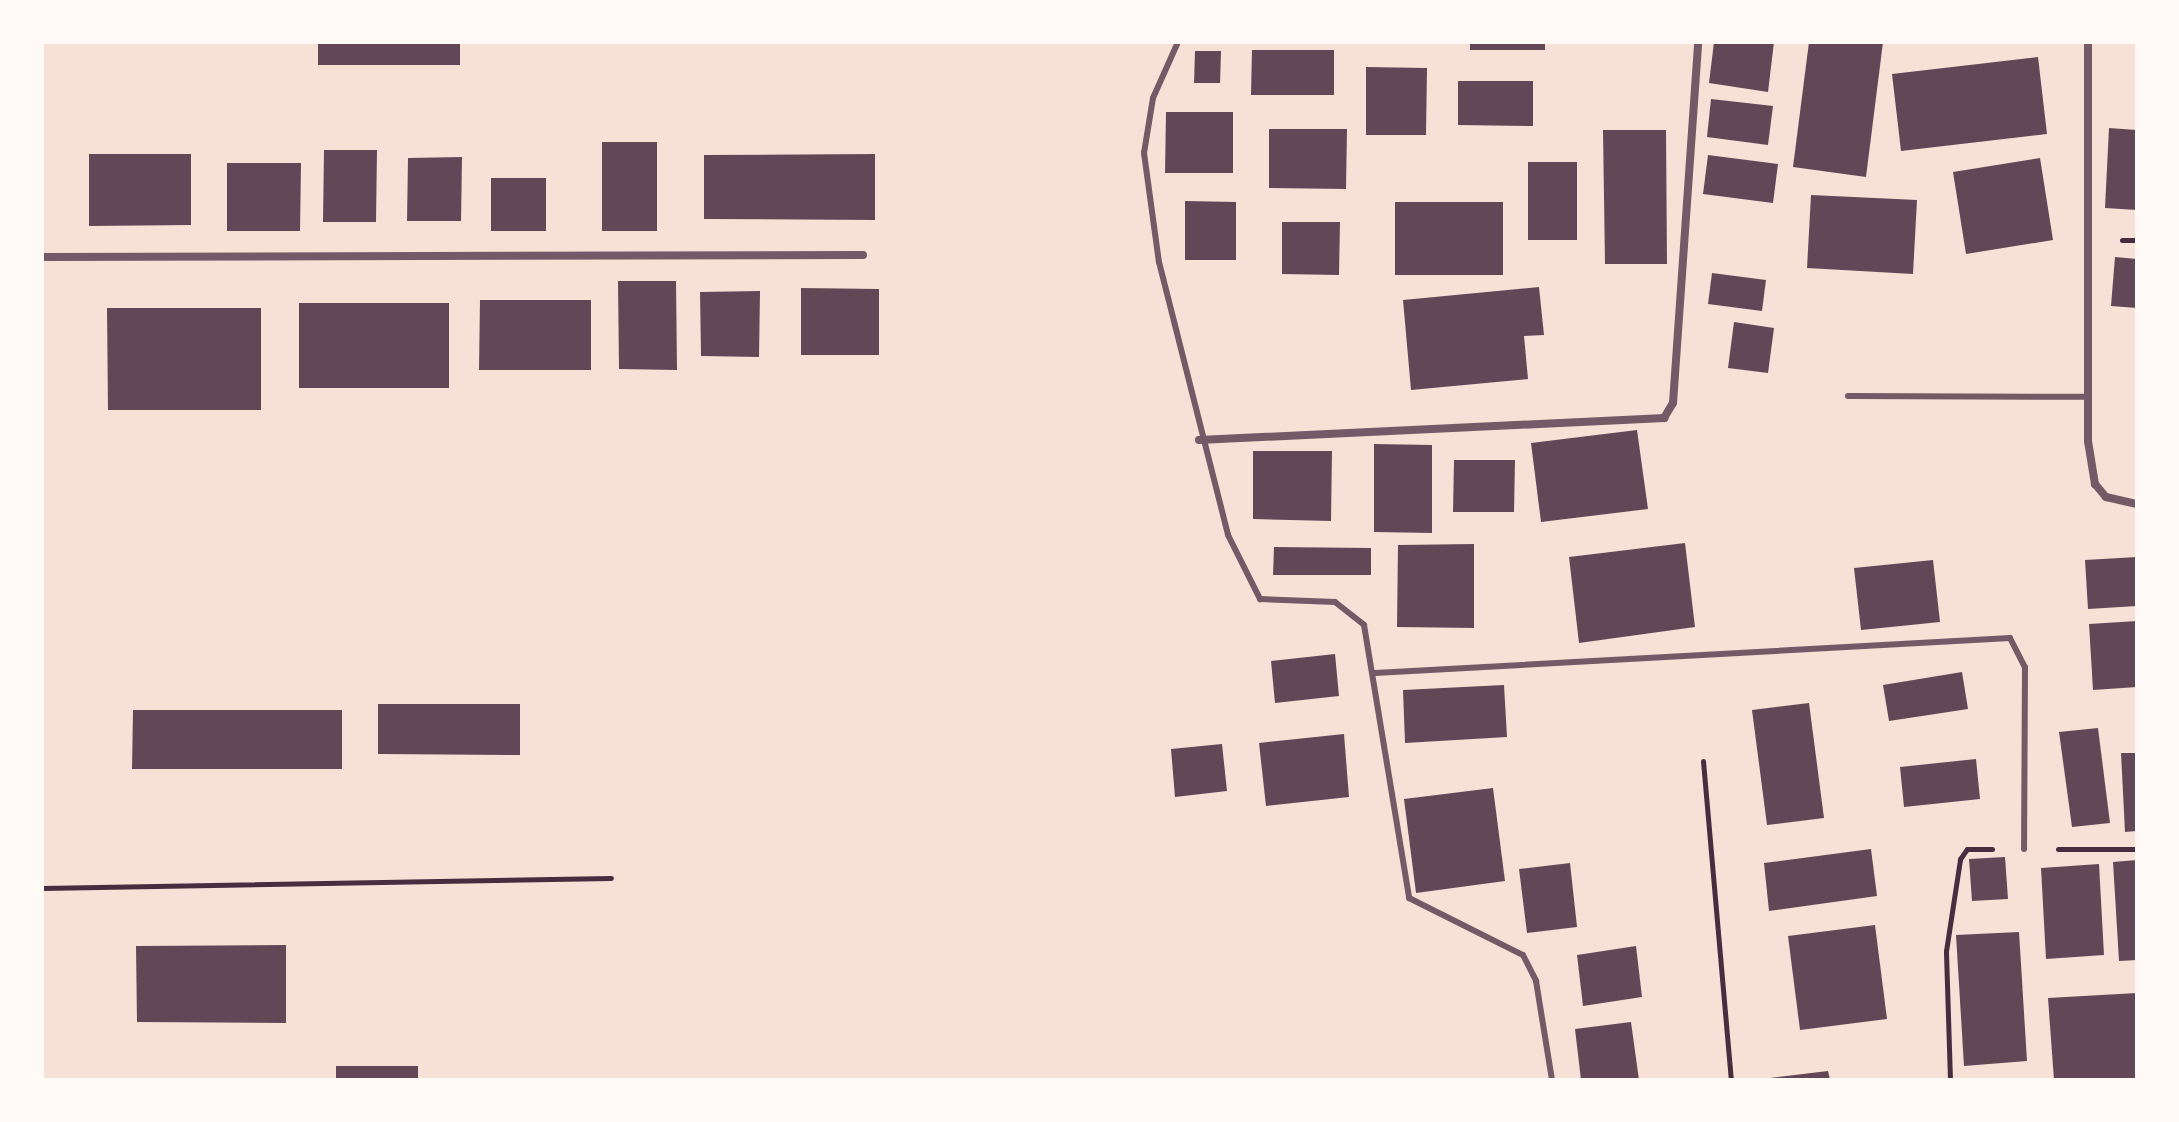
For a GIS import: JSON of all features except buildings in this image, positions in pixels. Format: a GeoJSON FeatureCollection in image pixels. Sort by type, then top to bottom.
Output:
{"type":"FeatureCollection","features":[{"type":"Feature","properties":{"kind":"street"},"geometry":{"type":"LineString","coordinates":[[1199,440],[1664,418],[1673,403],[1698,42]]}},
{"type":"Feature","properties":{"kind":"street"},"geometry":{"type":"LineString","coordinates":[[2088,42],[2088,397],[2095,484],[2106,497],[2137,504]]}},
{"type":"Feature","properties":{"kind":"street"},"geometry":{"type":"LineString","coordinates":[[42,257],[863,255]]}},
{"type":"Feature","properties":{"kind":"lane"},"geometry":{"type":"LineString","coordinates":[[1178,42],[1153,98],[1144,153],[1199,440],[1256,595],[1335,602],[1364,625],[1375,673],[1409,898],[1523,955],[1536,981],[1552,1080]]}},
{"type":"Feature","properties":{"kind":"lane"},"geometry":{"type":"LineString","coordinates":[[1848,396],[2088,397]]}},
{"type":"Feature","properties":{"kind":"lane"},"geometry":{"type":"LineString","coordinates":[[1375,673],[2010,638],[2025,667],[2024,849]]}},
{"type":"Feature","properties":{"kind":"path"},"geometry":{"type":"LineString","coordinates":[[1703,761],[1731,1080]]}},
{"type":"Feature","properties":{"kind":"path"},"geometry":{"type":"LineString","coordinates":[[1950,1080],[1946,951],[1960,859],[1967,849],[2137,849]]}},
{"type":"Feature","properties":{"kind":"path"},"geometry":{"type":"LineString","coordinates":[[42,888],[611,878]]}}]}
